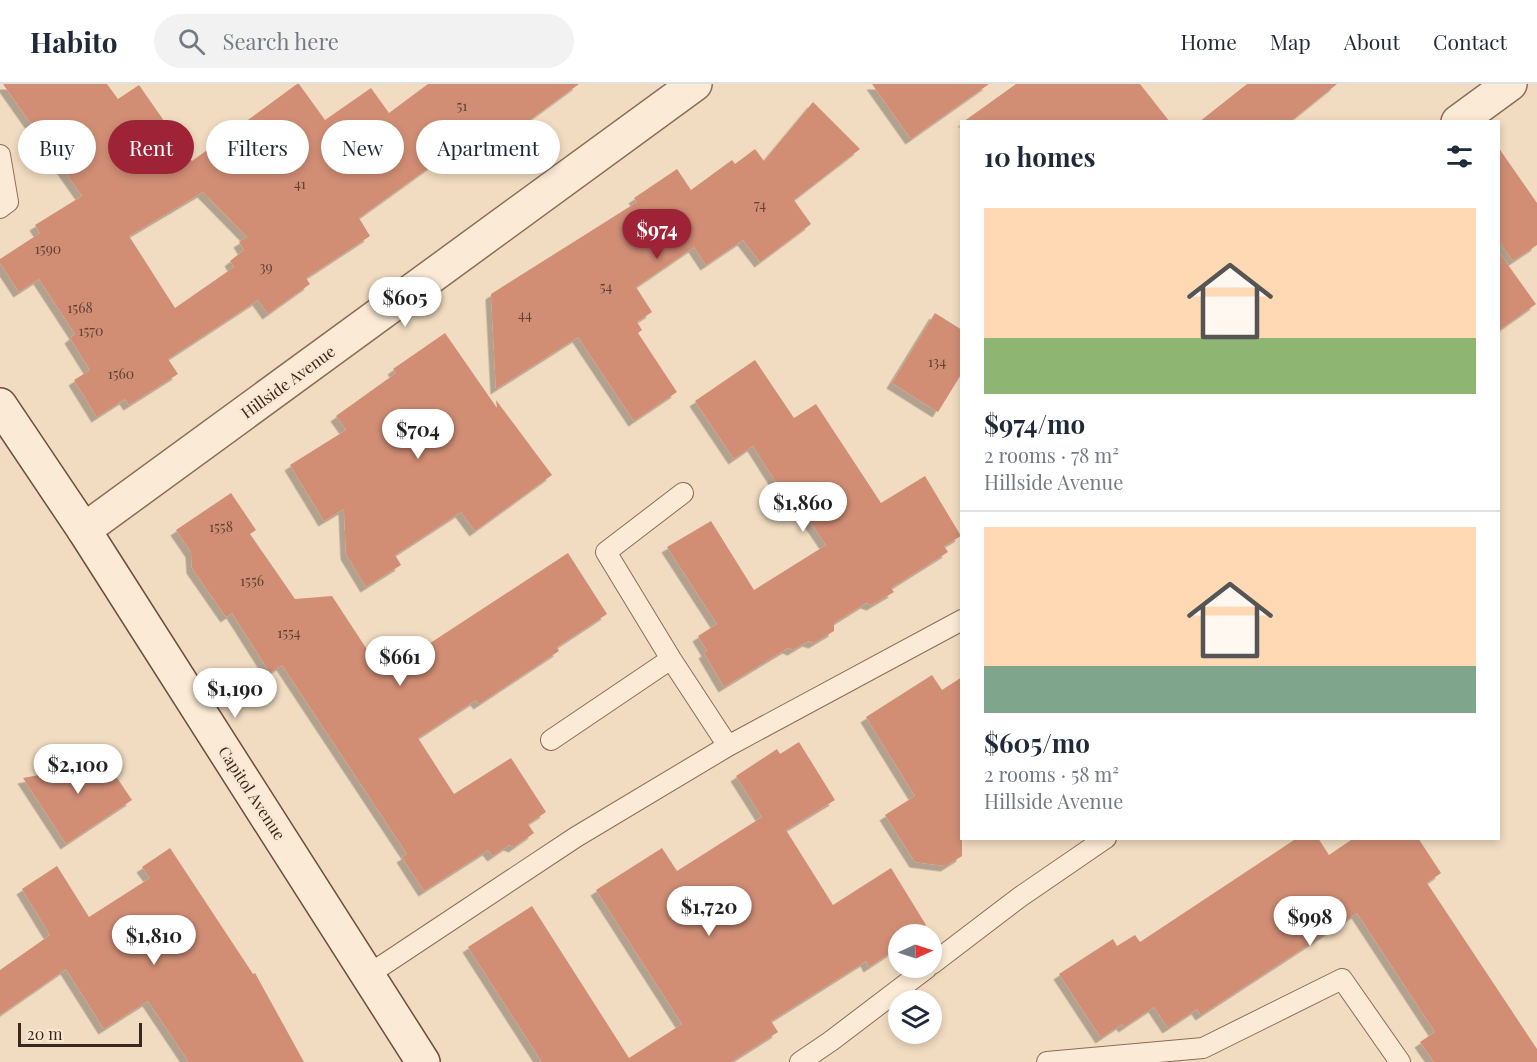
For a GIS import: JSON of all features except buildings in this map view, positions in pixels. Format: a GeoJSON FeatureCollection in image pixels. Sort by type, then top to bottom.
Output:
{"type":"FeatureCollection","features":[{"type":"Feature","properties":{"kind":"street","name":"Hillside Avenue"},"geometry":{"type":"LineString","coordinates":[[84,530],[695,84]]}},
{"type":"Feature","properties":{"kind":"street"},"geometry":{"type":"LineString","coordinates":[[1461,120],[1510,84]]}},
{"type":"Feature","properties":{"kind":"street","name":"Capitol Avenue"},"geometry":{"type":"LineString","coordinates":[[0,405],[84,530],[423,1062]]}},
{"type":"Feature","properties":{"kind":"lane"},"geometry":{"type":"LineString","coordinates":[[0,155],[8,202],[0,208]]}},
{"type":"Feature","properties":{"kind":"lane"},"geometry":{"type":"LineString","coordinates":[[683,493],[606,552],[671,659],[728,746]]}},
{"type":"Feature","properties":{"kind":"lane"},"geometry":{"type":"LineString","coordinates":[[368,975],[576,837],[728,746],[960,621]]}},
{"type":"Feature","properties":{"kind":"lane"},"geometry":{"type":"LineString","coordinates":[[551,740],[671,659]]}},
{"type":"Feature","properties":{"kind":"lane"},"geometry":{"type":"LineString","coordinates":[[942,956],[1020,897],[1103,840]]}},
{"type":"Feature","properties":{"kind":"lane"},"geometry":{"type":"LineString","coordinates":[[800,1062],[914,978]]}},
{"type":"Feature","properties":{"kind":"lane"},"geometry":{"type":"LineString","coordinates":[[1047,1062],[1207,1055],[1342,979],[1400,1062]]}}]}
